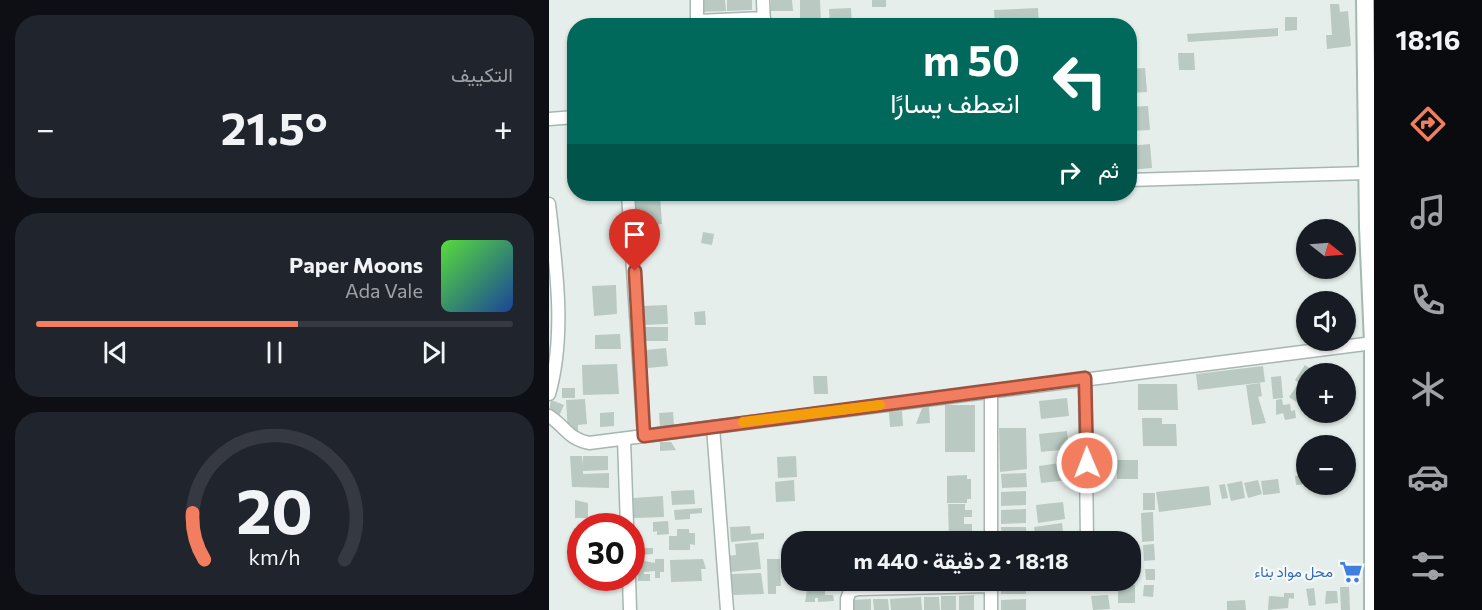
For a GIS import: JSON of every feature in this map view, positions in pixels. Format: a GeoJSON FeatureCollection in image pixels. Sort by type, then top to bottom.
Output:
{"type":"FeatureCollection","features":[{"type":"Feature","properties":{"kind":"main road"},"geometry":{"type":"LineString","coordinates":[[1365,0],[1369,24],[1373,305],[1373,610]]}},
{"type":"Feature","properties":{"kind":"street"},"geometry":{"type":"LineString","coordinates":[[697,0],[697,18]]}},
{"type":"Feature","properties":{"kind":"street"},"geometry":{"type":"LineString","coordinates":[[763,0],[764,18]]}},
{"type":"Feature","properties":{"kind":"street"},"geometry":{"type":"LineString","coordinates":[[549,119],[567,118]]}},
{"type":"Feature","properties":{"kind":"street"},"geometry":{"type":"LineString","coordinates":[[1137,180],[1370,176]]}},
{"type":"Feature","properties":{"kind":"street"},"geometry":{"type":"LineString","coordinates":[[628,201],[644,436]]}},
{"type":"Feature","properties":{"kind":"street"},"geometry":{"type":"LineString","coordinates":[[549,204],[556,290],[557,356],[549,394]]}},
{"type":"Feature","properties":{"kind":"street"},"geometry":{"type":"LineString","coordinates":[[549,416],[576,440],[589,443],[1085,378],[1177,370],[1373,343]]}},
{"type":"Feature","properties":{"kind":"street"},"geometry":{"type":"LineString","coordinates":[[1085,378],[1087,531]]}},
{"type":"Feature","properties":{"kind":"street"},"geometry":{"type":"LineString","coordinates":[[991,392],[991,531]]}},
{"type":"Feature","properties":{"kind":"street"},"geometry":{"type":"LineString","coordinates":[[713,427],[727,610]]}},
{"type":"Feature","properties":{"kind":"street"},"geometry":{"type":"LineString","coordinates":[[624,439],[627,513]]}},
{"type":"Feature","properties":{"kind":"street"},"geometry":{"type":"LineString","coordinates":[[629,591],[630,610]]}},
{"type":"Feature","properties":{"kind":"street"},"geometry":{"type":"LineString","coordinates":[[847,610],[850,591]]}},
{"type":"Feature","properties":{"kind":"street"},"geometry":{"type":"LineString","coordinates":[[991,591],[991,610]]}},
{"type":"Feature","properties":{"kind":"building"},"geometry":{"type":"Polygon","coordinates":[[[700,0],[725,0],[726,11],[701,12],[700,0]]]}},
{"type":"Feature","properties":{"kind":"building"},"geometry":{"type":"Polygon","coordinates":[[[727,0],[752,0],[752,10],[727,11],[727,0]]]}},
{"type":"Feature","properties":{"kind":"building"},"geometry":{"type":"Polygon","coordinates":[[[771,0],[792,0],[793,11],[771,11],[771,0]]]}},
{"type":"Feature","properties":{"kind":"building"},"geometry":{"type":"Polygon","coordinates":[[[800,0],[820,0],[821,18],[800,18],[800,0]]]}},
{"type":"Feature","properties":{"kind":"building"},"geometry":{"type":"Polygon","coordinates":[[[872,0],[886,0],[886,7],[872,7],[872,0]]]}},
{"type":"Feature","properties":{"kind":"building"},"geometry":{"type":"Polygon","coordinates":[[[1330,4],[1339,4],[1340,12],[1348,11],[1351,46],[1327,49],[1326,35],[1332,35],[1330,4]]]}},
{"type":"Feature","properties":{"kind":"building"},"geometry":{"type":"Polygon","coordinates":[[[851,8],[852,18],[830,18],[829,9],[851,8]]]}},
{"type":"Feature","properties":{"kind":"building"},"geometry":{"type":"Polygon","coordinates":[[[1038,8],[1039,18],[994,18],[994,10],[1038,8]]]}},
{"type":"Feature","properties":{"kind":"building"},"geometry":{"type":"Polygon","coordinates":[[[1285,17],[1297,17],[1297,30],[1285,31],[1285,17]]]}},
{"type":"Feature","properties":{"kind":"building"},"geometry":{"type":"Polygon","coordinates":[[[1278,28],[1278,36],[1188,42],[1187,34],[1278,28]]]}},
{"type":"Feature","properties":{"kind":"building"},"geometry":{"type":"Polygon","coordinates":[[[1178,53],[1194,53],[1195,70],[1179,70],[1178,53]]]}},
{"type":"Feature","properties":{"kind":"building"},"geometry":{"type":"Polygon","coordinates":[[[1137,68],[1145,68],[1147,92],[1137,93],[1137,68]]]}},
{"type":"Feature","properties":{"kind":"building"},"geometry":{"type":"Polygon","coordinates":[[[1148,106],[1150,130],[1137,131],[1137,107],[1148,106]]]}},
{"type":"Feature","properties":{"kind":"building"},"geometry":{"type":"Polygon","coordinates":[[[1150,144],[1152,168],[1137,169],[1137,145],[1150,144]]]}},
{"type":"Feature","properties":{"kind":"building"},"geometry":{"type":"Polygon","coordinates":[[[635,201],[660,201],[662,224],[637,226],[635,201]]]}},
{"type":"Feature","properties":{"kind":"building"},"geometry":{"type":"Polygon","coordinates":[[[703,232],[714,234],[712,245],[701,243],[703,232]]]}},
{"type":"Feature","properties":{"kind":"building"},"geometry":{"type":"Polygon","coordinates":[[[616,285],[617,314],[594,316],[592,286],[616,285]]]}},
{"type":"Feature","properties":{"kind":"building"},"geometry":{"type":"Polygon","coordinates":[[[667,305],[668,324],[643,325],[642,306],[667,305]]]}},
{"type":"Feature","properties":{"kind":"building"},"geometry":{"type":"Polygon","coordinates":[[[705,311],[706,325],[695,325],[694,312],[705,311]]]}},
{"type":"Feature","properties":{"kind":"building"},"geometry":{"type":"Polygon","coordinates":[[[643,327],[668,327],[668,341],[643,341],[643,327]]]}},
{"type":"Feature","properties":{"kind":"building"},"geometry":{"type":"Polygon","coordinates":[[[620,334],[621,349],[595,349],[595,335],[620,334]]]}},
{"type":"Feature","properties":{"kind":"building"},"geometry":{"type":"Polygon","coordinates":[[[666,348],[668,366],[648,368],[646,350],[666,348]]]}},
{"type":"Feature","properties":{"kind":"building"},"geometry":{"type":"Polygon","coordinates":[[[617,364],[619,394],[583,395],[582,365],[617,364]]]}},
{"type":"Feature","properties":{"kind":"building"},"geometry":{"type":"Polygon","coordinates":[[[1263,366],[1265,382],[1198,390],[1196,374],[1263,366]]]}},
{"type":"Feature","properties":{"kind":"building"},"geometry":{"type":"Polygon","coordinates":[[[813,376],[827,376],[828,394],[814,394],[813,376]]]}},
{"type":"Feature","properties":{"kind":"building"},"geometry":{"type":"Polygon","coordinates":[[[1281,376],[1283,398],[1273,399],[1271,377],[1281,376]]]}},
{"type":"Feature","properties":{"kind":"building"},"geometry":{"type":"Polygon","coordinates":[[[1260,383],[1262,396],[1258,397],[1266,423],[1252,425],[1246,385],[1260,383]]]}},
{"type":"Feature","properties":{"kind":"building"},"geometry":{"type":"Polygon","coordinates":[[[1138,384],[1177,384],[1178,410],[1138,410],[1138,384]]]}},
{"type":"Feature","properties":{"kind":"building"},"geometry":{"type":"Polygon","coordinates":[[[1296,387],[1296,402],[1289,397],[1296,387]]]}},
{"type":"Feature","properties":{"kind":"building"},"geometry":{"type":"Polygon","coordinates":[[[562,388],[575,388],[575,398],[562,398],[562,388]]]}},
{"type":"Feature","properties":{"kind":"building"},"geometry":{"type":"Polygon","coordinates":[[[1067,398],[1069,416],[1041,419],[1039,401],[1067,398]]]}},
{"type":"Feature","properties":{"kind":"building"},"geometry":{"type":"Polygon","coordinates":[[[585,399],[587,424],[578,425],[578,431],[568,432],[566,400],[585,399]]]}},
{"type":"Feature","properties":{"kind":"building"},"geometry":{"type":"Polygon","coordinates":[[[1282,399],[1283,405],[1290,404],[1291,411],[1295,410],[1296,418],[1285,420],[1283,413],[1276,415],[1276,400],[1282,399]]]}},
{"type":"Feature","properties":{"kind":"building"},"geometry":{"type":"Polygon","coordinates":[[[551,400],[564,405],[559,416],[549,411],[551,400]]]}},
{"type":"Feature","properties":{"kind":"building"},"geometry":{"type":"Polygon","coordinates":[[[945,405],[975,405],[975,452],[945,452],[945,405]]]}},
{"type":"Feature","properties":{"kind":"building"},"geometry":{"type":"Polygon","coordinates":[[[929,407],[930,423],[916,424],[922,408],[929,407]]]}},
{"type":"Feature","properties":{"kind":"building"},"geometry":{"type":"Polygon","coordinates":[[[902,411],[903,426],[890,427],[889,412],[902,411]]]}},
{"type":"Feature","properties":{"kind":"building"},"geometry":{"type":"Polygon","coordinates":[[[614,412],[614,426],[600,427],[600,413],[614,412]]]}},
{"type":"Feature","properties":{"kind":"building"},"geometry":{"type":"Polygon","coordinates":[[[673,412],[674,426],[660,428],[659,413],[673,412]]]}},
{"type":"Feature","properties":{"kind":"building"},"geometry":{"type":"Polygon","coordinates":[[[1142,418],[1162,418],[1162,424],[1176,424],[1177,446],[1143,446],[1142,418]]]}},
{"type":"Feature","properties":{"kind":"building"},"geometry":{"type":"Polygon","coordinates":[[[999,428],[1026,428],[1027,469],[1000,472],[999,428]]]}},
{"type":"Feature","properties":{"kind":"building"},"geometry":{"type":"Polygon","coordinates":[[[1067,431],[1069,449],[1041,452],[1039,434],[1067,431]]]}},
{"type":"Feature","properties":{"kind":"building"},"geometry":{"type":"Polygon","coordinates":[[[660,442],[671,442],[676,450],[660,451],[660,442]]]}},
{"type":"Feature","properties":{"kind":"building"},"geometry":{"type":"Polygon","coordinates":[[[570,456],[582,456],[582,466],[583,456],[608,456],[608,470],[583,471],[583,474],[609,473],[609,488],[572,487],[570,456]]]}},
{"type":"Feature","properties":{"kind":"building"},"geometry":{"type":"Polygon","coordinates":[[[796,456],[797,477],[778,478],[777,457],[796,456]]]}},
{"type":"Feature","properties":{"kind":"building"},"geometry":{"type":"Polygon","coordinates":[[[1117,460],[1138,460],[1138,479],[1117,479],[1117,460]]]}},
{"type":"Feature","properties":{"kind":"building"},"geometry":{"type":"Polygon","coordinates":[[[1067,462],[1069,480],[1041,483],[1039,466],[1067,462]]]}},
{"type":"Feature","properties":{"kind":"building"},"geometry":{"type":"Polygon","coordinates":[[[1026,473],[1027,487],[1002,488],[1001,474],[1026,473]]]}},
{"type":"Feature","properties":{"kind":"building"},"geometry":{"type":"Polygon","coordinates":[[[967,475],[967,479],[971,479],[971,499],[967,499],[967,503],[947,503],[947,476],[967,475]]]}},
{"type":"Feature","properties":{"kind":"building"},"geometry":{"type":"Polygon","coordinates":[[[1278,479],[1280,493],[1263,495],[1261,481],[1278,479]]]}},
{"type":"Feature","properties":{"kind":"building"},"geometry":{"type":"Polygon","coordinates":[[[794,480],[795,501],[776,502],[775,482],[794,480]]]}},
{"type":"Feature","properties":{"kind":"building"},"geometry":{"type":"Polygon","coordinates":[[[1258,480],[1262,494],[1248,498],[1244,483],[1258,480]]]}},
{"type":"Feature","properties":{"kind":"building"},"geometry":{"type":"Polygon","coordinates":[[[1242,481],[1245,498],[1231,501],[1227,484],[1242,481]]]}},
{"type":"Feature","properties":{"kind":"building"},"geometry":{"type":"Polygon","coordinates":[[[1225,484],[1228,498],[1222,499],[1219,485],[1225,484]]]}},
{"type":"Feature","properties":{"kind":"building"},"geometry":{"type":"Polygon","coordinates":[[[1209,486],[1211,505],[1159,512],[1156,492],[1209,486]]]}},
{"type":"Feature","properties":{"kind":"building"},"geometry":{"type":"Polygon","coordinates":[[[694,490],[695,504],[672,505],[671,491],[694,490]]]}},
{"type":"Feature","properties":{"kind":"building"},"geometry":{"type":"Polygon","coordinates":[[[1026,491],[1026,505],[1001,506],[1001,492],[1026,491]]]}},
{"type":"Feature","properties":{"kind":"building"},"geometry":{"type":"Polygon","coordinates":[[[1143,493],[1155,493],[1155,510],[1143,510],[1143,493]]]}},
{"type":"Feature","properties":{"kind":"building"},"geometry":{"type":"Polygon","coordinates":[[[663,496],[664,517],[645,518],[645,513],[634,513],[633,498],[663,496]]]}},
{"type":"Feature","properties":{"kind":"building"},"geometry":{"type":"Polygon","coordinates":[[[575,500],[588,503],[588,513],[575,513],[575,500]]]}},
{"type":"Feature","properties":{"kind":"building"},"geometry":{"type":"Polygon","coordinates":[[[1063,502],[1065,519],[1038,523],[1036,505],[1063,502]]]}},
{"type":"Feature","properties":{"kind":"building"},"geometry":{"type":"Polygon","coordinates":[[[948,504],[965,504],[965,510],[972,510],[972,517],[964,517],[964,524],[972,524],[972,531],[949,531],[948,504]]]}},
{"type":"Feature","properties":{"kind":"building"},"geometry":{"type":"Polygon","coordinates":[[[702,508],[702,513],[690,514],[690,519],[675,520],[674,510],[702,508]]]}},
{"type":"Feature","properties":{"kind":"building"},"geometry":{"type":"Polygon","coordinates":[[[1026,509],[1026,523],[1001,524],[1001,510],[1026,509]]]}},
{"type":"Feature","properties":{"kind":"building"},"geometry":{"type":"Polygon","coordinates":[[[1153,512],[1154,541],[1142,542],[1141,513],[1153,512]]]}},
{"type":"Feature","properties":{"kind":"building"},"geometry":{"type":"Polygon","coordinates":[[[668,521],[669,534],[657,535],[657,531],[653,532],[653,522],[668,521]]]}},
{"type":"Feature","properties":{"kind":"building"},"geometry":{"type":"Polygon","coordinates":[[[1062,523],[1063,531],[1035,531],[1034,527],[1062,523]]]}},
{"type":"Feature","properties":{"kind":"building"},"geometry":{"type":"Polygon","coordinates":[[[750,526],[751,534],[764,533],[764,539],[731,542],[730,527],[750,526]]]}},
{"type":"Feature","properties":{"kind":"building"},"geometry":{"type":"Polygon","coordinates":[[[1001,527],[1026,527],[1026,531],[1001,531],[1001,527]]]}},
{"type":"Feature","properties":{"kind":"building"},"geometry":{"type":"Polygon","coordinates":[[[677,529],[689,529],[689,533],[695,533],[695,545],[690,544],[690,550],[669,550],[669,536],[677,536],[677,529]]]}},
{"type":"Feature","properties":{"kind":"building"},"geometry":{"type":"Polygon","coordinates":[[[758,542],[761,569],[729,572],[727,556],[736,555],[735,544],[758,542]]]}},
{"type":"Feature","properties":{"kind":"building"},"geometry":{"type":"Polygon","coordinates":[[[1154,544],[1155,560],[1144,561],[1143,545],[1154,544]]]}},
{"type":"Feature","properties":{"kind":"building"},"geometry":{"type":"Polygon","coordinates":[[[645,548],[653,548],[653,554],[645,555],[645,548]]]}},
{"type":"Feature","properties":{"kind":"building"},"geometry":{"type":"Polygon","coordinates":[[[655,559],[664,559],[664,572],[660,572],[660,578],[655,578],[655,571],[645,572],[645,561],[655,563],[655,559]]]}},
{"type":"Feature","properties":{"kind":"building"},"geometry":{"type":"Polygon","coordinates":[[[703,559],[706,569],[701,569],[702,581],[671,582],[670,560],[703,559]]]}},
{"type":"Feature","properties":{"kind":"building"},"geometry":{"type":"Polygon","coordinates":[[[767,559],[780,559],[781,586],[776,586],[776,594],[768,594],[767,559]]]}},
{"type":"Feature","properties":{"kind":"building"},"geometry":{"type":"Polygon","coordinates":[[[1145,569],[1155,569],[1155,580],[1146,580],[1145,569]]]}},
{"type":"Feature","properties":{"kind":"building"},"geometry":{"type":"Polygon","coordinates":[[[761,573],[764,594],[732,595],[731,574],[761,573]]]}},
{"type":"Feature","properties":{"kind":"building"},"geometry":{"type":"Polygon","coordinates":[[[645,574],[650,574],[650,581],[645,581],[645,574]]]}},
{"type":"Feature","properties":{"kind":"building"},"geometry":{"type":"Polygon","coordinates":[[[1144,585],[1154,585],[1153,597],[1143,596],[1144,585]]]}},
{"type":"Feature","properties":{"kind":"building"},"geometry":{"type":"Polygon","coordinates":[[[1340,587],[1349,587],[1350,610],[1341,610],[1340,587]]]}},
{"type":"Feature","properties":{"kind":"building"},"geometry":{"type":"Polygon","coordinates":[[[1314,588],[1316,605],[1309,606],[1306,589],[1314,588]]]}},
{"type":"Feature","properties":{"kind":"building"},"geometry":{"type":"Polygon","coordinates":[[[807,591],[825,591],[825,595],[833,595],[834,601],[818,602],[818,598],[815,598],[815,602],[805,602],[807,591]]]}},
{"type":"Feature","properties":{"kind":"building"},"geometry":{"type":"Polygon","coordinates":[[[1001,591],[1026,591],[1026,594],[1001,594],[1001,591]]]}},
{"type":"Feature","properties":{"kind":"building"},"geometry":{"type":"Polygon","coordinates":[[[1118,591],[1135,591],[1135,603],[1118,603],[1118,591]]]}},
{"type":"Feature","properties":{"kind":"building"},"geometry":{"type":"Polygon","coordinates":[[[1326,591],[1337,591],[1338,603],[1325,604],[1326,591]]]}},
{"type":"Feature","properties":{"kind":"building"},"geometry":{"type":"Polygon","coordinates":[[[1284,593],[1294,593],[1294,599],[1289,598],[1288,608],[1268,610],[1269,596],[1284,597],[1284,593]]]}},
{"type":"Feature","properties":{"kind":"building"},"geometry":{"type":"Polygon","coordinates":[[[974,595],[974,610],[959,610],[959,596],[974,595]]]}},
{"type":"Feature","properties":{"kind":"building"},"geometry":{"type":"Polygon","coordinates":[[[1108,595],[1110,609],[1093,610],[1091,596],[1108,595]]]}},
{"type":"Feature","properties":{"kind":"building"},"geometry":{"type":"Polygon","coordinates":[[[941,596],[956,596],[956,610],[941,610],[941,596]]]}},
{"type":"Feature","properties":{"kind":"building"},"geometry":{"type":"Polygon","coordinates":[[[921,597],[922,610],[891,610],[890,599],[921,597]]]}},
{"type":"Feature","properties":{"kind":"building"},"geometry":{"type":"Polygon","coordinates":[[[924,597],[939,597],[940,610],[924,610],[924,597]]]}},
{"type":"Feature","properties":{"kind":"building"},"geometry":{"type":"Polygon","coordinates":[[[871,599],[871,610],[851,610],[851,600],[871,599]]]}},
{"type":"Feature","properties":{"kind":"building"},"geometry":{"type":"Polygon","coordinates":[[[873,599],[888,599],[889,610],[874,610],[873,599]]]}},
{"type":"Feature","properties":{"kind":"building"},"geometry":{"type":"Polygon","coordinates":[[[1026,599],[1026,610],[1001,610],[1001,600],[1026,599]]]}},
{"type":"Feature","properties":{"kind":"building"},"geometry":{"type":"Polygon","coordinates":[[[1245,600],[1246,610],[1227,610],[1227,601],[1245,600]]]}},
{"type":"Feature","properties":{"kind":"slow traffic"},"geometry":{"type":"LineString","coordinates":[[743,422],[880,405]]}},
{"type":"Feature","properties":{"kind":"place","name":"محل مواد بناء"},"geometry":{"type":"Point","coordinates":[1351,572]}},
{"type":"Feature","properties":{"kind":"route"},"geometry":{"type":"LineString","coordinates":[[635,271],[644,436],[1085,378],[1087,463]]}}]}
